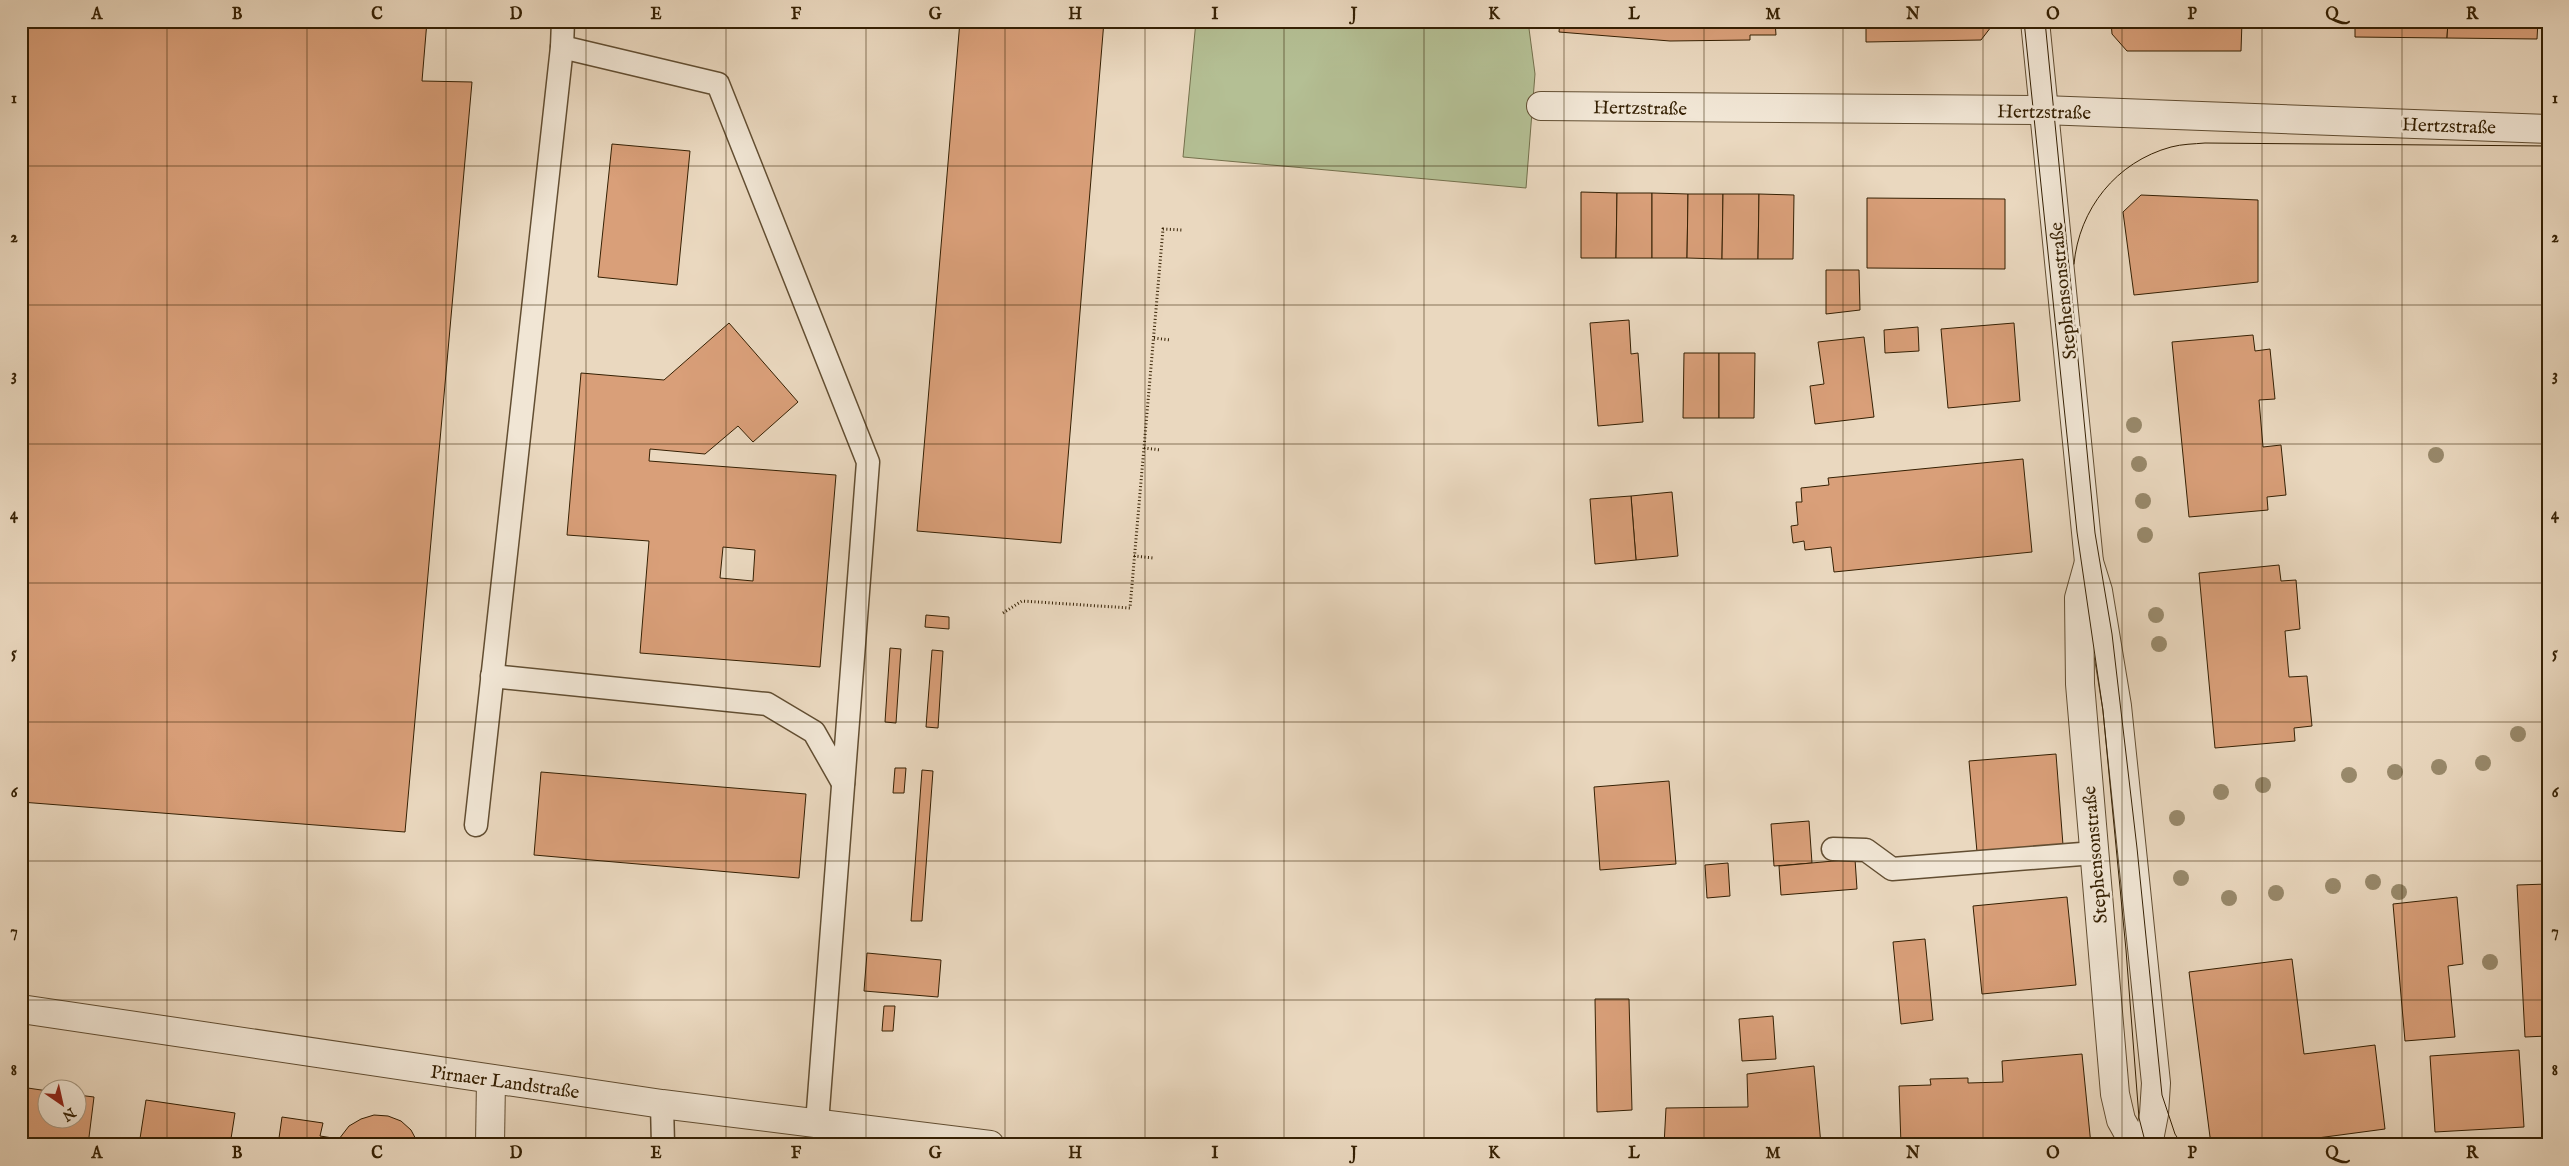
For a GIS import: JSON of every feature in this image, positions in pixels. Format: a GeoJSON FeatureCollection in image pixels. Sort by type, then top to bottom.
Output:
{"type":"FeatureCollection","features":[{"type":"Feature","properties":{"kind":"street","name":"Stephensonstraße"},"geometry":{"type":"LineString","coordinates":[[2035,21],[2089,562],[2098,591],[2117,706],[2156,1083],[2154,1114],[2148,1145]]}},
{"type":"Feature","properties":{"kind":"street","name":"Hertzstraße"},"geometry":{"type":"LineString","coordinates":[[1541,106],[2043,110],[2548,129]]}},
{"type":"Feature","properties":{"kind":"street","name":"Stephensonstraße"},"geometry":{"type":"LineString","coordinates":[[2089,562],[2079,598],[2080,684],[2115,1094],[2122,1120],[2135,1145]]}},
{"type":"Feature","properties":{"kind":"street","name":"Pirnaer Landstraße"},"geometry":{"type":"LineString","coordinates":[[21,1009],[662,1104],[990,1145]]}},
{"type":"Feature","properties":{"kind":"street"},"geometry":{"type":"LineString","coordinates":[[490,1145],[491,1079]]}},
{"type":"Feature","properties":{"kind":"lane"},"geometry":{"type":"LineString","coordinates":[[476,825],[562,47],[563,21]]}},
{"type":"Feature","properties":{"kind":"lane"},"geometry":{"type":"LineString","coordinates":[[562,47],[718,84],[868,462],[817,1123]]}},
{"type":"Feature","properties":{"kind":"lane"},"geometry":{"type":"LineString","coordinates":[[492,676],[767,704],[814,732],[843,783]]}},
{"type":"Feature","properties":{"kind":"lane"},"geometry":{"type":"LineString","coordinates":[[1833,849],[1866,850],[1892,870],[2094,853]]}},
{"type":"Feature","properties":{"kind":"lane"},"geometry":{"type":"LineString","coordinates":[[662,1104],[663,1145]]}},
{"type":"Feature","properties":{"kind":"path"},"geometry":{"type":"LineString","coordinates":[[1003,613],[1022,601],[1130,608],[1163,229],[1182,230]]}},
{"type":"Feature","properties":{"kind":"path"},"geometry":{"type":"LineString","coordinates":[[1154,338],[1170,340]]}},
{"type":"Feature","properties":{"kind":"path"},"geometry":{"type":"LineString","coordinates":[[1144,448],[1161,450]]}},
{"type":"Feature","properties":{"kind":"path"},"geometry":{"type":"LineString","coordinates":[[1134,556],[1153,558]]}},
{"type":"Feature","properties":{"kind":"green space"},"geometry":{"type":"Polygon","coordinates":[[[1196,21],[1528,21],[1535,74],[1526,188],[1183,157],[1196,21]]]}},
{"type":"Feature","properties":{"kind":"building"},"geometry":{"type":"Polygon","coordinates":[[[21,21],[427,21],[422,81],[472,82],[405,832],[21,802],[21,21]]]}},
{"type":"Feature","properties":{"kind":"building"},"geometry":{"type":"Polygon","coordinates":[[[960,21],[1104,21],[1061,543],[917,531],[960,21]]]}},
{"type":"Feature","properties":{"kind":"building"},"geometry":{"type":"Polygon","coordinates":[[[1560,21],[1775,21],[1776,35],[1750,35],[1750,40],[1670,41],[1559,32],[1560,21]]]}},
{"type":"Feature","properties":{"kind":"building"},"geometry":{"type":"Polygon","coordinates":[[[1866,21],[1990,21],[1991,27],[1981,40],[1866,42],[1866,21]]]}},
{"type":"Feature","properties":{"kind":"building"},"geometry":{"type":"Polygon","coordinates":[[[2111,21],[2242,21],[2241,51],[2127,51],[2112,34],[2111,21]]]}},
{"type":"Feature","properties":{"kind":"building"},"geometry":{"type":"Polygon","coordinates":[[[2355,21],[2448,21],[2447,38],[2355,37],[2355,21]]]}},
{"type":"Feature","properties":{"kind":"building"},"geometry":{"type":"Polygon","coordinates":[[[2448,21],[2538,21],[2537,39],[2447,38],[2448,21]]]}},
{"type":"Feature","properties":{"kind":"building"},"geometry":{"type":"Polygon","coordinates":[[[612,144],[690,151],[677,285],[598,277],[612,144]]]}},
{"type":"Feature","properties":{"kind":"building"},"geometry":{"type":"Polygon","coordinates":[[[1581,192],[1617,193],[1616,258],[1581,258],[1581,192]]]}},
{"type":"Feature","properties":{"kind":"building"},"geometry":{"type":"Polygon","coordinates":[[[1617,193],[1652,193],[1652,258],[1616,258],[1617,193]]]}},
{"type":"Feature","properties":{"kind":"building"},"geometry":{"type":"Polygon","coordinates":[[[1652,193],[1688,194],[1687,258],[1652,258],[1652,193]]]}},
{"type":"Feature","properties":{"kind":"building"},"geometry":{"type":"Polygon","coordinates":[[[1688,194],[1723,194],[1722,259],[1687,258],[1688,194]]]}},
{"type":"Feature","properties":{"kind":"building"},"geometry":{"type":"Polygon","coordinates":[[[1723,194],[1759,194],[1758,259],[1722,259],[1723,194]]]}},
{"type":"Feature","properties":{"kind":"building"},"geometry":{"type":"Polygon","coordinates":[[[1759,194],[1794,195],[1793,259],[1758,259],[1759,194]]]}},
{"type":"Feature","properties":{"kind":"building"},"geometry":{"type":"Polygon","coordinates":[[[2141,195],[2258,200],[2258,282],[2134,295],[2123,212],[2141,195]]]}},
{"type":"Feature","properties":{"kind":"building"},"geometry":{"type":"Polygon","coordinates":[[[1867,198],[2005,199],[2005,269],[1867,268],[1867,198]]]}},
{"type":"Feature","properties":{"kind":"building"},"geometry":{"type":"Polygon","coordinates":[[[1826,270],[1859,270],[1860,310],[1826,314],[1826,270]]]}},
{"type":"Feature","properties":{"kind":"building"},"geometry":{"type":"Polygon","coordinates":[[[1629,320],[1631,354],[1638,353],[1643,422],[1598,426],[1590,323],[1629,320]]]}},
{"type":"Feature","properties":{"kind":"building"},"geometry":{"type":"Polygon","coordinates":[[[729,323],[798,402],[753,442],[738,426],[705,454],[650,449],[649,461],[836,475],[820,667],[640,653],[649,541],[567,535],[581,373],[664,380],[729,323]],[[723,547],[720,578],[753,581],[755,550],[723,547]]]}},
{"type":"Feature","properties":{"kind":"building"},"geometry":{"type":"Polygon","coordinates":[[[2014,323],[2020,401],[1948,408],[1941,329],[2014,323]]]}},
{"type":"Feature","properties":{"kind":"building"},"geometry":{"type":"Polygon","coordinates":[[[1918,327],[1919,351],[1885,353],[1884,330],[1918,327]]]}},
{"type":"Feature","properties":{"kind":"building"},"geometry":{"type":"Polygon","coordinates":[[[2253,335],[2255,351],[2270,349],[2275,399],[2259,400],[2263,447],[2281,445],[2286,495],[2267,497],[2268,510],[2189,517],[2172,342],[2253,335]]]}},
{"type":"Feature","properties":{"kind":"building"},"geometry":{"type":"Polygon","coordinates":[[[1864,337],[1874,417],[1815,424],[1810,386],[1824,384],[1818,342],[1864,337]]]}},
{"type":"Feature","properties":{"kind":"building"},"geometry":{"type":"Polygon","coordinates":[[[1684,353],[1719,353],[1719,418],[1683,418],[1684,353]]]}},
{"type":"Feature","properties":{"kind":"building"},"geometry":{"type":"Polygon","coordinates":[[[1719,353],[1755,353],[1754,418],[1719,418],[1719,353]]]}},
{"type":"Feature","properties":{"kind":"building"},"geometry":{"type":"Polygon","coordinates":[[[2023,459],[2032,552],[1834,572],[1831,547],[1805,550],[1804,541],[1793,543],[1791,526],[1798,525],[1796,502],[1802,502],[1801,488],[1829,485],[1828,478],[2023,459]]]}},
{"type":"Feature","properties":{"kind":"building"},"geometry":{"type":"Polygon","coordinates":[[[1672,492],[1678,556],[1636,560],[1631,496],[1672,492]]]}},
{"type":"Feature","properties":{"kind":"building"},"geometry":{"type":"Polygon","coordinates":[[[1631,496],[1636,560],[1595,564],[1590,499],[1631,496]]]}},
{"type":"Feature","properties":{"kind":"building"},"geometry":{"type":"Polygon","coordinates":[[[2279,565],[2281,581],[2296,580],[2300,629],[2285,631],[2289,677],[2307,676],[2312,726],[2294,728],[2295,741],[2215,748],[2199,573],[2279,565]]]}},
{"type":"Feature","properties":{"kind":"building"},"geometry":{"type":"Polygon","coordinates":[[[926,615],[949,617],[949,629],[925,627],[926,615]]]}},
{"type":"Feature","properties":{"kind":"building"},"geometry":{"type":"Polygon","coordinates":[[[890,648],[901,649],[896,723],[885,722],[890,648]]]}},
{"type":"Feature","properties":{"kind":"building"},"geometry":{"type":"Polygon","coordinates":[[[932,650],[943,651],[938,728],[926,727],[932,650]]]}},
{"type":"Feature","properties":{"kind":"building"},"geometry":{"type":"Polygon","coordinates":[[[2056,754],[2063,845],[1977,852],[1969,761],[2056,754]]]}},
{"type":"Feature","properties":{"kind":"building"},"geometry":{"type":"Polygon","coordinates":[[[895,768],[906,768],[904,793],[893,793],[895,768]]]}},
{"type":"Feature","properties":{"kind":"building"},"geometry":{"type":"Polygon","coordinates":[[[922,770],[933,771],[922,921],[911,921],[922,770]]]}},
{"type":"Feature","properties":{"kind":"building"},"geometry":{"type":"Polygon","coordinates":[[[541,772],[806,794],[799,878],[534,855],[541,772]]]}},
{"type":"Feature","properties":{"kind":"building"},"geometry":{"type":"Polygon","coordinates":[[[1669,781],[1676,864],[1600,870],[1594,787],[1669,781]]]}},
{"type":"Feature","properties":{"kind":"building"},"geometry":{"type":"Polygon","coordinates":[[[1809,821],[1812,863],[1774,866],[1771,824],[1809,821]]]}},
{"type":"Feature","properties":{"kind":"building"},"geometry":{"type":"Polygon","coordinates":[[[1855,859],[1857,889],[1781,895],[1779,866],[1855,859]]]}},
{"type":"Feature","properties":{"kind":"building"},"geometry":{"type":"Polygon","coordinates":[[[1728,863],[1730,896],[1707,898],[1705,865],[1728,863]]]}},
{"type":"Feature","properties":{"kind":"building"},"geometry":{"type":"Polygon","coordinates":[[[2548,884],[2548,1036],[2525,1037],[2517,885],[2548,884]]]}},
{"type":"Feature","properties":{"kind":"building"},"geometry":{"type":"Polygon","coordinates":[[[2067,897],[2076,985],[1982,994],[1973,906],[2067,897]]]}},
{"type":"Feature","properties":{"kind":"building"},"geometry":{"type":"Polygon","coordinates":[[[2457,897],[2463,964],[2448,966],[2455,1037],[2405,1041],[2393,904],[2457,897]]]}},
{"type":"Feature","properties":{"kind":"building"},"geometry":{"type":"Polygon","coordinates":[[[1925,939],[1933,1020],[1901,1024],[1893,942],[1925,939]]]}},
{"type":"Feature","properties":{"kind":"building"},"geometry":{"type":"Polygon","coordinates":[[[867,953],[941,960],[938,997],[864,991],[867,953]]]}},
{"type":"Feature","properties":{"kind":"building"},"geometry":{"type":"Polygon","coordinates":[[[2292,959],[2304,1054],[2375,1045],[2385,1129],[2265,1145],[2220,1145],[2210,1137],[2189,972],[2292,959]]]}},
{"type":"Feature","properties":{"kind":"building"},"geometry":{"type":"Polygon","coordinates":[[[1595,999],[1629,999],[1632,1110],[1597,1112],[1595,999]]]}},
{"type":"Feature","properties":{"kind":"building"},"geometry":{"type":"Polygon","coordinates":[[[884,1006],[895,1006],[893,1031],[882,1031],[884,1006]]]}},
{"type":"Feature","properties":{"kind":"building"},"geometry":{"type":"Polygon","coordinates":[[[1773,1016],[1776,1059],[1742,1061],[1739,1019],[1773,1016]]]}},
{"type":"Feature","properties":{"kind":"building"},"geometry":{"type":"Polygon","coordinates":[[[2519,1050],[2524,1127],[2435,1132],[2430,1056],[2519,1050]]]}},
{"type":"Feature","properties":{"kind":"building"},"geometry":{"type":"Polygon","coordinates":[[[2082,1054],[2091,1145],[1901,1145],[1899,1086],[1931,1085],[1930,1079],[1968,1078],[1968,1083],[2003,1082],[2002,1061],[2082,1054]]]}},
{"type":"Feature","properties":{"kind":"building"},"geometry":{"type":"Polygon","coordinates":[[[1814,1066],[1821,1145],[1664,1145],[1666,1108],[1748,1107],[1747,1074],[1814,1066]]]}},
{"type":"Feature","properties":{"kind":"building"},"geometry":{"type":"Polygon","coordinates":[[[21,1087],[38,1090],[38,1128],[88,1128],[88,1096],[94,1097],[88,1145],[21,1145],[21,1087]]]}},
{"type":"Feature","properties":{"kind":"building"},"geometry":{"type":"Polygon","coordinates":[[[146,1100],[235,1113],[230,1145],[139,1145],[146,1100]]]}},
{"type":"Feature","properties":{"kind":"building"},"geometry":{"type":"Polygon","coordinates":[[[374,1115],[388,1116],[401,1121],[411,1130],[419,1145],[278,1145],[282,1117],[323,1123],[320,1136],[339,1139],[349,1126],[361,1119],[374,1115]]]}},
{"type":"Feature","properties":{"kind":"tram line"},"geometry":{"type":"LineString","coordinates":[[2024,21],[2077,532],[2103,711],[2126,950],[2139,1118],[2146,1145]]}},
{"type":"Feature","properties":{"kind":"tram line"},"geometry":{"type":"LineString","coordinates":[[2045,21],[2095,533],[2112,634],[2137,848],[2162,1095],[2175,1134],[2182,1145]]}},
{"type":"Feature","properties":{"kind":"tram line"},"geometry":{"type":"LineString","coordinates":[[2074,264],[2077,244],[2084,225],[2092,207],[2104,190],[2117,176],[2133,164],[2151,154],[2171,147],[2205,143],[2548,146]]}}]}
